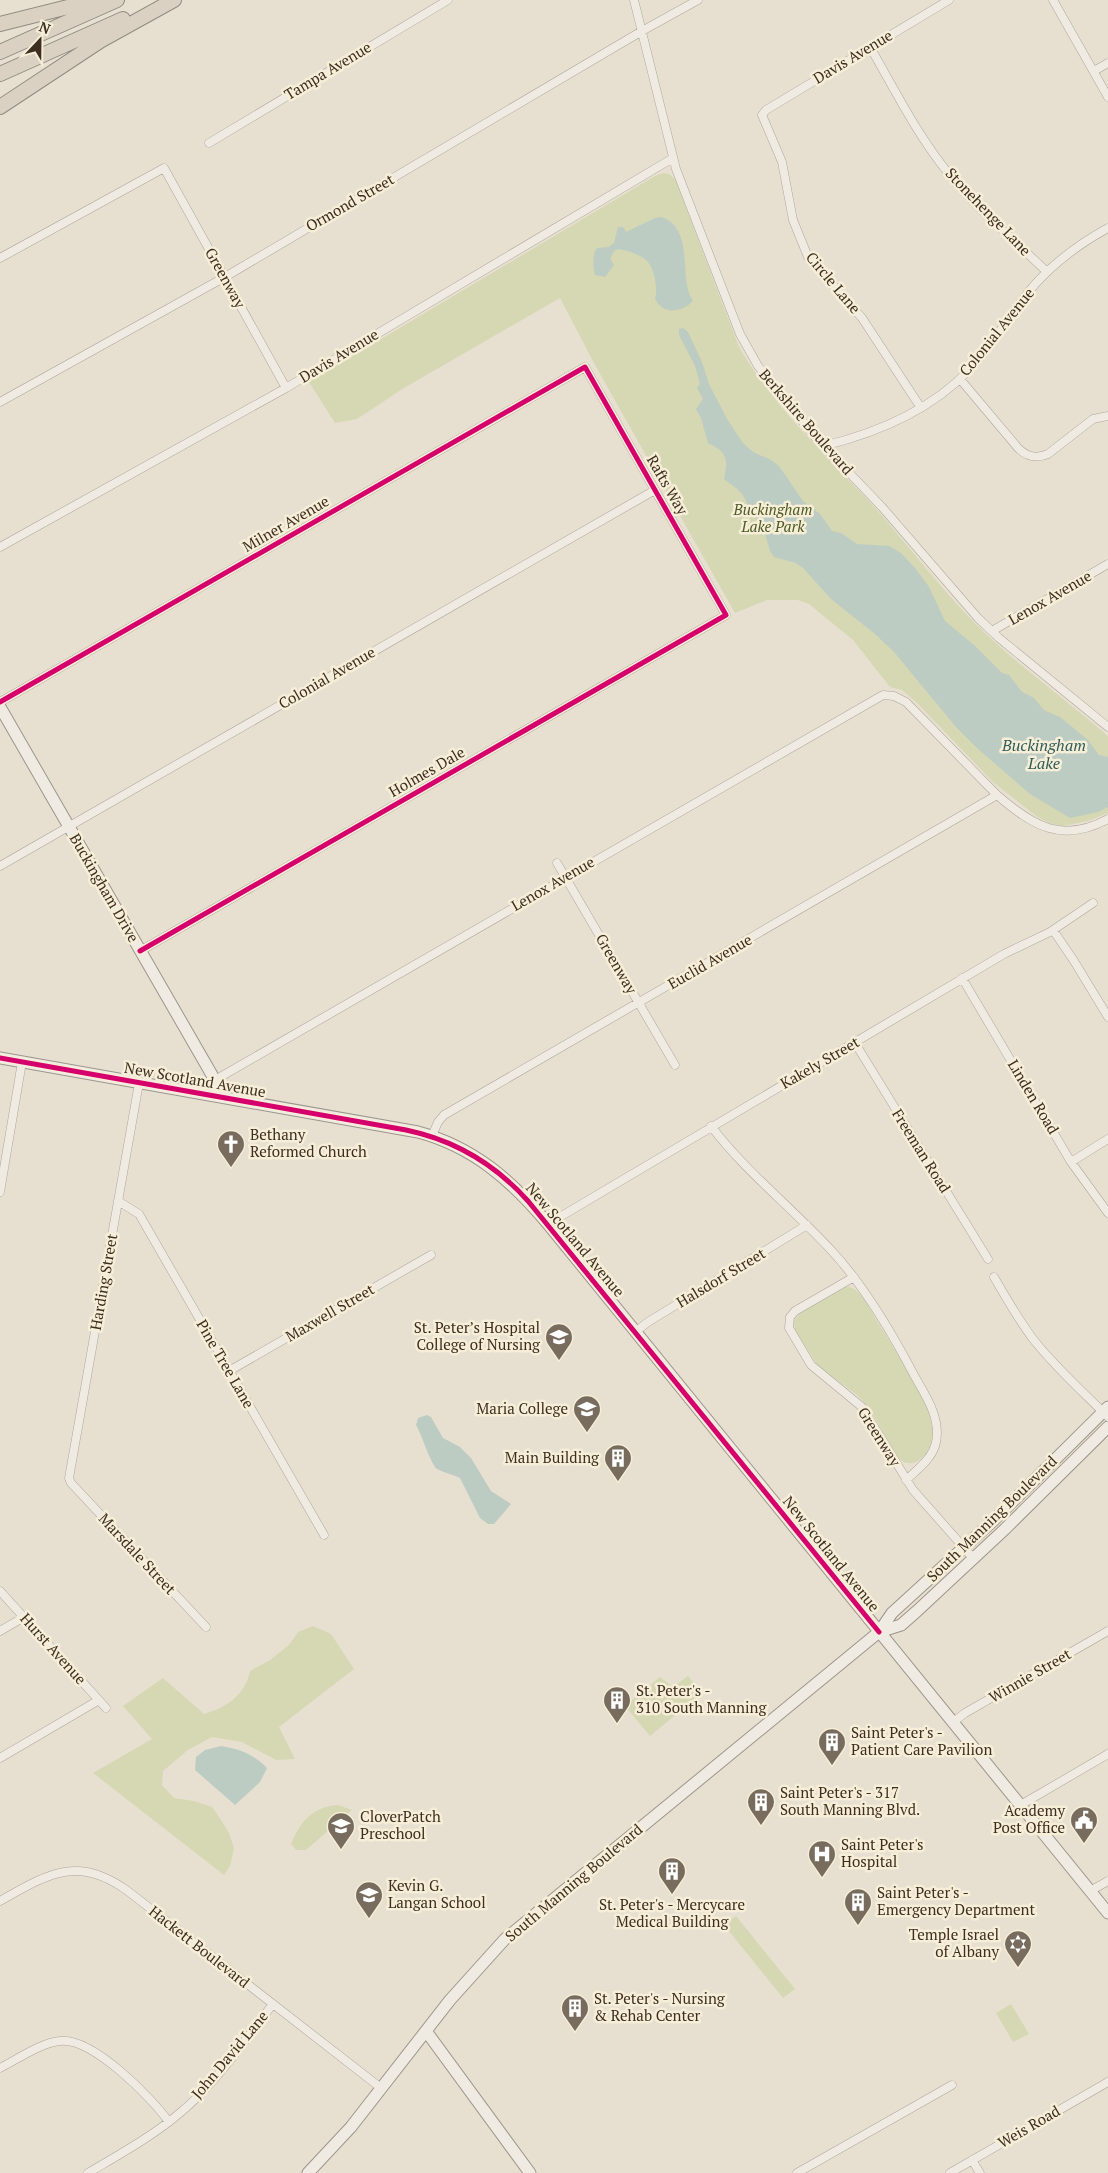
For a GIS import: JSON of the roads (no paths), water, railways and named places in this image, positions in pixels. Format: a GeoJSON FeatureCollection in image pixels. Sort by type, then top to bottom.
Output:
{"type":"FeatureCollection","features":[{"type":"Feature","properties":{"kind":"highway"},"geometry":{"type":"LineString","coordinates":[[0,24],[96,0]]}},
{"type":"Feature","properties":{"kind":"highway"},"geometry":{"type":"LineString","coordinates":[[0,52],[117,0]]}},
{"type":"Feature","properties":{"kind":"highway"},"geometry":{"type":"LineString","coordinates":[[0,74],[165,0]]}},
{"type":"Feature","properties":{"kind":"highway"},"geometry":{"type":"LineString","coordinates":[[0,108],[100,41],[174,0]]}},
{"type":"Feature","properties":{"kind":"street","name":"Tampa Avenue"},"geometry":{"type":"LineString","coordinates":[[209,143],[448,0]]}},
{"type":"Feature","properties":{"kind":"street","name":"Berkshire Boulevard"},"geometry":{"type":"LineString","coordinates":[[634,0],[673,158],[744,343],[768,381],[823,446],[882,507],[958,596],[992,631],[1108,727]]}},
{"type":"Feature","properties":{"kind":"street","name":"Ormond Street"},"geometry":{"type":"LineString","coordinates":[[0,402],[225,277],[642,31],[698,0]]}},
{"type":"Feature","properties":{"kind":"street","name":"Davis Avenue"},"geometry":{"type":"LineString","coordinates":[[763,118],[766,110],[949,0]]}},
{"type":"Feature","properties":{"kind":"street"},"geometry":{"type":"LineString","coordinates":[[1052,0],[1108,97]]}},
{"type":"Feature","properties":{"kind":"street","name":"Stonehenge Lane"},"geometry":{"type":"LineString","coordinates":[[870,47],[917,130],[948,173],[1047,272]]}},
{"type":"Feature","properties":{"kind":"street"},"geometry":{"type":"LineString","coordinates":[[1094,71],[1108,63]]}},
{"type":"Feature","properties":{"kind":"street","name":"Circle Lane"},"geometry":{"type":"LineString","coordinates":[[763,118],[782,162],[793,220],[808,257],[862,318],[921,408]]}},
{"type":"Feature","properties":{"kind":"street","name":"Davis Avenue"},"geometry":{"type":"LineString","coordinates":[[0,547],[286,388],[673,158]]}},
{"type":"Feature","properties":{"kind":"street","name":"Greenway"},"geometry":{"type":"LineString","coordinates":[[0,258],[164,168],[286,388]]}},
{"type":"Feature","properties":{"kind":"street","name":"Colonial Avenue"},"geometry":{"type":"LineString","coordinates":[[823,446],[881,429],[941,396],[978,361],[1027,294],[1047,272],[1068,254],[1108,228]]}},
{"type":"Feature","properties":{"kind":"street","name":"Rafts Way"},"geometry":{"type":"LineString","coordinates":[[585,367],[726,615]]}},
{"type":"Feature","properties":{"kind":"street","name":"Milner Avenue"},"geometry":{"type":"LineString","coordinates":[[0,702],[585,367]]}},
{"type":"Feature","properties":{"kind":"street"},"geometry":{"type":"LineString","coordinates":[[960,379],[1018,448],[1030,456],[1039,457],[1048,454],[1093,419],[1108,416]]}},
{"type":"Feature","properties":{"kind":"street","name":"Colonial Avenue"},"geometry":{"type":"LineString","coordinates":[[0,866],[655,490]]}},
{"type":"Feature","properties":{"kind":"street","name":"Lenox Avenue"},"geometry":{"type":"LineString","coordinates":[[992,631],[1108,564]]}},
{"type":"Feature","properties":{"kind":"street","name":"Holmes Dale"},"geometry":{"type":"LineString","coordinates":[[140,951],[726,615]]}},
{"type":"Feature","properties":{"kind":"street","name":"Lenox Avenue"},"geometry":{"type":"LineString","coordinates":[[215,1080],[877,698],[886,695],[901,698],[997,795]]}},
{"type":"Feature","properties":{"kind":"street","name":"Buckingham Drive"},"geometry":{"type":"LineString","coordinates":[[0,707],[4,723],[68,826],[215,1080]]}},
{"type":"Feature","properties":{"kind":"street"},"geometry":{"type":"LineString","coordinates":[[997,795],[1030,820],[1058,831],[1072,832],[1083,830],[1108,819]]}},
{"type":"Feature","properties":{"kind":"street","name":"Euclid Avenue"},"geometry":{"type":"LineString","coordinates":[[432,1136],[438,1122],[444,1115],[997,795]]}},
{"type":"Feature","properties":{"kind":"street","name":"Greenway"},"geometry":{"type":"LineString","coordinates":[[557,863],[675,1065]]}},
{"type":"Feature","properties":{"kind":"street","name":"Kakely Street"},"geometry":{"type":"LineString","coordinates":[[548,1224],[962,978],[1018,946],[1053,930],[1093,903]]}},
{"type":"Feature","properties":{"kind":"street"},"geometry":{"type":"LineString","coordinates":[[1053,930],[1108,1017]]}},
{"type":"Feature","properties":{"kind":"street","name":"Linden Road"},"geometry":{"type":"LineString","coordinates":[[962,978],[1071,1162],[1108,1213]]}},
{"type":"Feature","properties":{"kind":"street","name":"Freeman Road"},"geometry":{"type":"LineString","coordinates":[[855,1043],[988,1259]]}},
{"type":"Feature","properties":{"kind":"street","name":"New Scotland Avenue"},"geometry":{"type":"LineString","coordinates":[[0,1058],[406,1130],[432,1136],[471,1154],[495,1170],[522,1194],[548,1224],[1019,1806],[1108,1913]]}},
{"type":"Feature","properties":{"kind":"street"},"geometry":{"type":"LineString","coordinates":[[0,1192],[22,1062]]}},
{"type":"Feature","properties":{"kind":"street"},"geometry":{"type":"LineString","coordinates":[[214,1096],[215,1080]]}},
{"type":"Feature","properties":{"kind":"street","name":"Harding Street"},"geometry":{"type":"LineString","coordinates":[[69,1480],[139,1083]]}},
{"type":"Feature","properties":{"kind":"street","name":"Greenway"},"geometry":{"type":"LineString","coordinates":[[711,1126],[724,1142],[807,1225],[854,1277],[900,1349],[927,1398],[936,1423],[937,1436],[933,1452],[906,1480]]}},
{"type":"Feature","properties":{"kind":"street"},"geometry":{"type":"LineString","coordinates":[[1071,1162],[1108,1139]]}},
{"type":"Feature","properties":{"kind":"street","name":"Pine Tree Lane"},"geometry":{"type":"LineString","coordinates":[[118,1201],[139,1214],[324,1536]]}},
{"type":"Feature","properties":{"kind":"street","name":"Halsdorf Street"},"geometry":{"type":"LineString","coordinates":[[635,1332],[648,1322],[807,1225]]}},
{"type":"Feature","properties":{"kind":"street","name":"Maxwell Street"},"geometry":{"type":"LineString","coordinates":[[229,1371],[431,1255]]}},
{"type":"Feature","properties":{"kind":"street","name":"Greenway"},"geometry":{"type":"LineString","coordinates":[[854,1277],[795,1310],[789,1319],[789,1328],[816,1371],[852,1397],[866,1412],[906,1480],[974,1559]]}},
{"type":"Feature","properties":{"kind":"street"},"geometry":{"type":"LineString","coordinates":[[994,1277],[1034,1340],[1066,1376],[1106,1412]]}},
{"type":"Feature","properties":{"kind":"street","name":"South Manning Boulevard"},"geometry":{"type":"LineString","coordinates":[[308,2173],[351,2127],[450,2000],[505,1939],[879,1632],[892,1613],[964,1548],[1106,1412]]}},
{"type":"Feature","properties":{"kind":"street","name":"South Manning Boulevard"},"geometry":{"type":"LineString","coordinates":[[879,1632],[901,1624],[974,1559],[1108,1427]]}},
{"type":"Feature","properties":{"kind":"street","name":"Marsdale Street"},"geometry":{"type":"LineString","coordinates":[[69,1480],[206,1627]]}},
{"type":"Feature","properties":{"kind":"street","name":"Hurst Avenue"},"geometry":{"type":"LineString","coordinates":[[0,1590],[106,1708]]}},
{"type":"Feature","properties":{"kind":"street"},"geometry":{"type":"LineString","coordinates":[[0,1631],[24,1617]]}},
{"type":"Feature","properties":{"kind":"street","name":"Winnie Street"},"geometry":{"type":"LineString","coordinates":[[952,1723],[965,1713],[1108,1631]]}},
{"type":"Feature","properties":{"kind":"street"},"geometry":{"type":"LineString","coordinates":[[0,1758],[99,1700]]}},
{"type":"Feature","properties":{"kind":"street"},"geometry":{"type":"LineString","coordinates":[[1019,1806],[1108,1754]]}},
{"type":"Feature","properties":{"kind":"street","name":"Hackett Boulevard"},"geometry":{"type":"LineString","coordinates":[[0,1901],[41,1878],[60,1872],[82,1871],[102,1876],[129,1892],[381,2088]]}},
{"type":"Feature","properties":{"kind":"street"},"geometry":{"type":"LineString","coordinates":[[1090,1892],[1108,1881]]}},
{"type":"Feature","properties":{"kind":"street","name":"John David Lane"},"geometry":{"type":"LineString","coordinates":[[88,2173],[182,2112],[214,2080],[273,2004]]}},
{"type":"Feature","properties":{"kind":"street"},"geometry":{"type":"LineString","coordinates":[[426,2031],[530,2173]]}},
{"type":"Feature","properties":{"kind":"street"},"geometry":{"type":"LineString","coordinates":[[0,2068],[51,2043],[76,2042],[90,2049],[140,2089],[154,2102],[168,2122]]}},
{"type":"Feature","properties":{"kind":"street","name":"Weis Road"},"geometry":{"type":"LineString","coordinates":[[950,2173],[1108,2082]]}},
{"type":"Feature","properties":{"kind":"street"},"geometry":{"type":"LineString","coordinates":[[799,2172],[952,2085]]}},
{"type":"Feature","properties":{"kind":"street"},"geometry":{"type":"LineString","coordinates":[[972,2160],[980,2173]]}},
{"type":"Feature","properties":{"kind":"water"},"geometry":{"type":"Polygon","coordinates":[[[662,217],[672,224],[679,233],[683,243],[686,280],[688,291],[693,301],[679,310],[668,310],[659,304],[655,299],[656,285],[650,265],[641,257],[630,252],[618,249],[614,251],[610,259],[614,265],[605,277],[595,275],[595,251],[597,248],[608,247],[614,243],[618,227],[623,227],[626,232],[655,218],[662,217]]]}},
{"type":"Feature","properties":{"kind":"water","name":"Buckingham Lake"},"geometry":{"type":"Polygon","coordinates":[[[683,328],[688,332],[702,362],[709,384],[727,419],[743,443],[753,452],[779,466],[803,501],[820,514],[832,531],[841,533],[857,544],[889,546],[901,553],[929,587],[945,621],[974,645],[1002,673],[1009,675],[1022,692],[1034,698],[1044,710],[1060,717],[1088,740],[1099,755],[1108,757],[1108,807],[1098,812],[1070,818],[1030,794],[978,749],[956,727],[894,652],[875,634],[831,599],[803,568],[796,563],[774,557],[770,551],[764,529],[757,523],[755,515],[749,511],[743,495],[724,479],[725,456],[719,449],[708,443],[701,418],[696,409],[703,399],[697,388],[700,384],[695,366],[679,335],[679,329],[683,328]]]}},
{"type":"Feature","properties":{"kind":"water"},"geometry":{"type":"Polygon","coordinates":[[[427,1415],[431,1417],[443,1438],[460,1447],[471,1458],[491,1491],[511,1504],[494,1524],[488,1524],[480,1518],[460,1478],[437,1469],[435,1466],[416,1425],[418,1418],[427,1415]]]}},
{"type":"Feature","properties":{"kind":"water"},"geometry":{"type":"Polygon","coordinates":[[[221,1746],[246,1753],[257,1759],[267,1768],[260,1782],[235,1805],[195,1770],[196,1757],[205,1750],[221,1746]]]}},
{"type":"Feature","properties":{"kind":"place","name":"Bethany Reformed Church"},"geometry":{"type":"Point","coordinates":[231,1168]}},
{"type":"Feature","properties":{"kind":"place","name":"St. Peter’s Hospital College of Nursing"},"geometry":{"type":"Point","coordinates":[559,1361]}},
{"type":"Feature","properties":{"kind":"place","name":"Maria College"},"geometry":{"type":"Point","coordinates":[587,1433]}},
{"type":"Feature","properties":{"kind":"place","name":"Main Building"},"geometry":{"type":"Point","coordinates":[618,1482]}},
{"type":"Feature","properties":{"kind":"place","name":"St. Peter's - 310 South Manning"},"geometry":{"type":"Point","coordinates":[617,1724]}},
{"type":"Feature","properties":{"kind":"place","name":"Saint Peter's - Patient Care Pavilion"},"geometry":{"type":"Point","coordinates":[832,1766]}},
{"type":"Feature","properties":{"kind":"place","name":"Saint Peter's - 317 South Manning Blvd."},"geometry":{"type":"Point","coordinates":[761,1826]}},
{"type":"Feature","properties":{"kind":"place","name":"Academy Post Office"},"geometry":{"type":"Point","coordinates":[1084,1844]}},
{"type":"Feature","properties":{"kind":"place","name":"CloverPatch Preschool"},"geometry":{"type":"Point","coordinates":[341,1850]}},
{"type":"Feature","properties":{"kind":"place","name":"Saint Peter's Hospital"},"geometry":{"type":"Point","coordinates":[822,1878]}},
{"type":"Feature","properties":{"kind":"place","name":"St. Peter's - Mercycare Medical Building"},"geometry":{"type":"Point","coordinates":[672,1895]}},
{"type":"Feature","properties":{"kind":"place","name":"Kevin G. Langan School"},"geometry":{"type":"Point","coordinates":[369,1919]}},
{"type":"Feature","properties":{"kind":"place","name":"Saint Peter's - Emergency Department"},"geometry":{"type":"Point","coordinates":[858,1926]}},
{"type":"Feature","properties":{"kind":"place","name":"Temple Israel of Albany"},"geometry":{"type":"Point","coordinates":[1018,1968]}},
{"type":"Feature","properties":{"kind":"place","name":"St. Peter's - Nursing & Rehab Center"},"geometry":{"type":"Point","coordinates":[575,2032]}},
{"type":"Feature","properties":{"kind":"park label","name":"Buckingham Lake Park"},"geometry":{"type":"Point","coordinates":[773,518]}}]}
